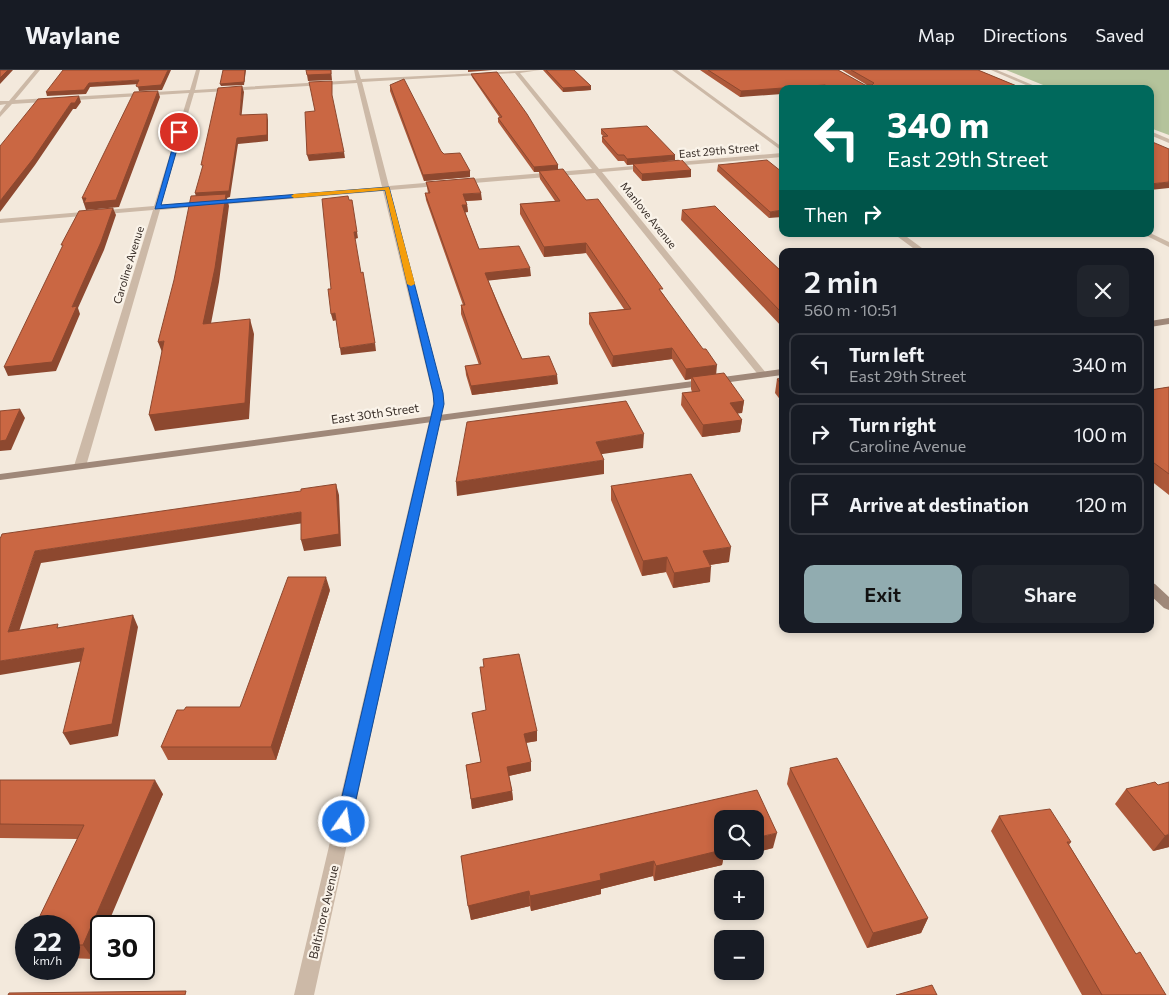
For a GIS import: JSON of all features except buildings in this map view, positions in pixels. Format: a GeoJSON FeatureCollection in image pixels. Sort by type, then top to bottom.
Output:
{"type":"FeatureCollection","features":[{"type":"Feature","properties":{"kind":"main road"},"geometry":{"type":"LineString","coordinates":[[1154,323],[1169,321]]}},
{"type":"Feature","properties":{"kind":"main road","name":"East 30th Street"},"geometry":{"type":"LineString","coordinates":[[0,477],[779,372]]}},
{"type":"Feature","properties":{"kind":"main road"},"geometry":{"type":"LineString","coordinates":[[1154,591],[1169,604]]}},
{"type":"Feature","properties":{"kind":"street"},"geometry":{"type":"LineString","coordinates":[[0,116],[38,70]]}},
{"type":"Feature","properties":{"kind":"street","name":"Caroline Avenue"},"geometry":{"type":"LineString","coordinates":[[80,466],[198,70]]}},
{"type":"Feature","properties":{"kind":"street","name":"Baltimore Avenue"},"geometry":{"type":"LineString","coordinates":[[304,995],[439,404],[438,393],[356,70]]}},
{"type":"Feature","properties":{"kind":"street"},"geometry":{"type":"LineString","coordinates":[[0,103],[538,70]]}},
{"type":"Feature","properties":{"kind":"street"},"geometry":{"type":"LineString","coordinates":[[674,70],[779,147]]}},
{"type":"Feature","properties":{"kind":"street"},"geometry":{"type":"LineString","coordinates":[[993,70],[1030,85]]}},
{"type":"Feature","properties":{"kind":"street","name":"Manlove Avenue"},"geometry":{"type":"LineString","coordinates":[[516,71],[763,375]]}},
{"type":"Feature","properties":{"kind":"street"},"geometry":{"type":"LineString","coordinates":[[1154,135],[1169,141]]}},
{"type":"Feature","properties":{"kind":"street","name":"East 29th Street"},"geometry":{"type":"LineString","coordinates":[[0,221],[779,155]]}},
{"type":"Feature","properties":{"kind":"street"},"geometry":{"type":"LineString","coordinates":[[902,237],[918,248]]}},
{"type":"Feature","properties":{"kind":"street"},"geometry":{"type":"LineString","coordinates":[[1153,237],[1169,245]]}},
{"type":"Feature","properties":{"kind":"green space"},"geometry":{"type":"Polygon","coordinates":[[[1006,70],[1169,70],[1169,135],[1154,129],[1154,85],[1043,85],[1006,70]]]}},
{"type":"Feature","properties":{"kind":"slow traffic"},"geometry":{"type":"LineString","coordinates":[[294,196],[387,188],[411,284]]}},
{"type":"Feature","properties":{"kind":"route"},"geometry":{"type":"LineString","coordinates":[[179,132],[157,208],[387,188],[438,393],[439,404],[344,822]]}}]}
